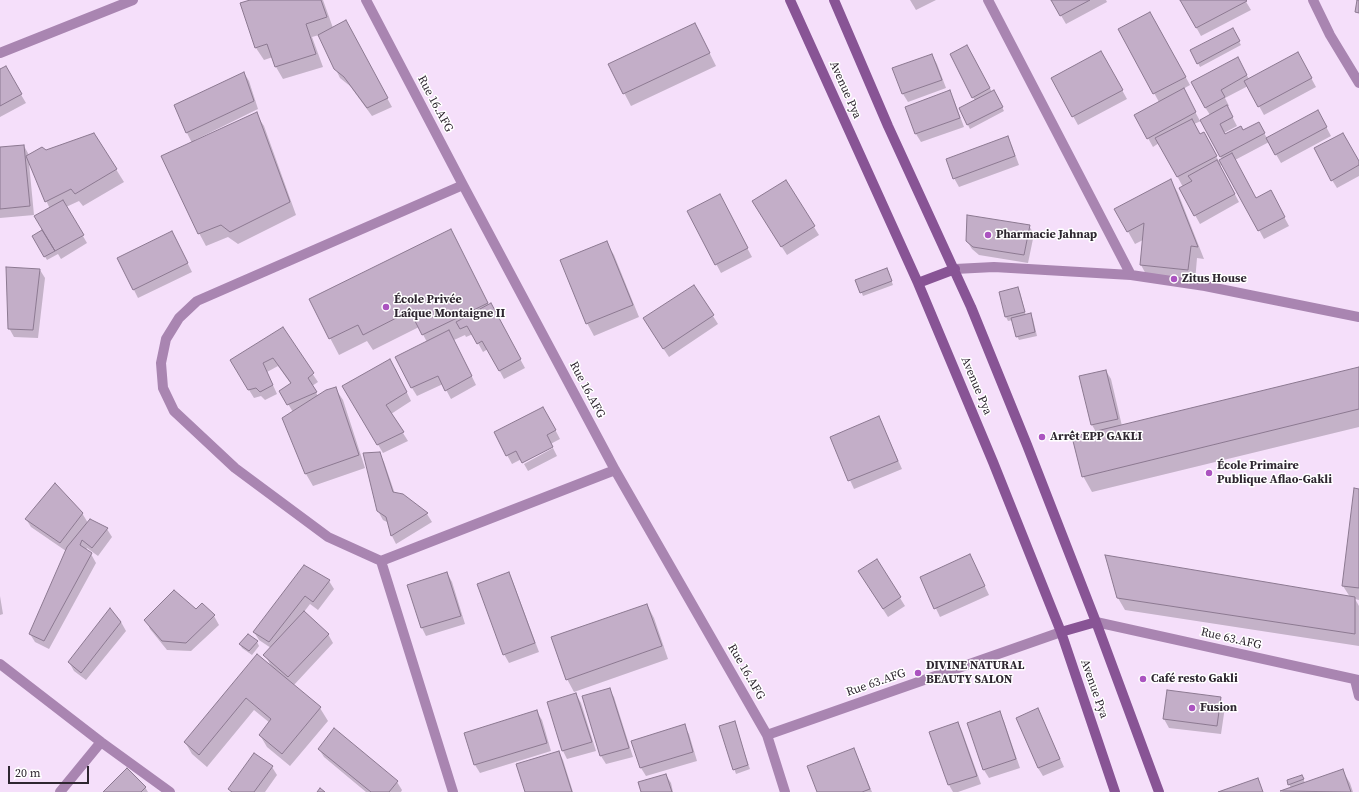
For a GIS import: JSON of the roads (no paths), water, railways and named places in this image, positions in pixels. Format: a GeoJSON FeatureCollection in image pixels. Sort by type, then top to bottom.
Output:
{"type":"FeatureCollection","features":[{"type":"Feature","properties":{"kind":"main road","name":"Avenue Pya"},"geometry":{"type":"LineString","coordinates":[[790,0],[918,283],[993,462],[1061,632],[1115,792]]}},
{"type":"Feature","properties":{"kind":"main road","name":"Avenue Pya"},"geometry":{"type":"LineString","coordinates":[[834,0],[888,126],[954,269],[1027,445],[1096,622],[1159,792]]}},
{"type":"Feature","properties":{"kind":"main road"},"geometry":{"type":"LineString","coordinates":[[918,283],[954,269]]}},
{"type":"Feature","properties":{"kind":"main road"},"geometry":{"type":"LineString","coordinates":[[1061,632],[1096,622]]}},
{"type":"Feature","properties":{"kind":"street"},"geometry":{"type":"LineString","coordinates":[[0,53],[133,0]]}},
{"type":"Feature","properties":{"kind":"street","name":"Rue 16.AFG"},"geometry":{"type":"LineString","coordinates":[[366,0],[463,186],[615,470],[767,735],[785,792]]}},
{"type":"Feature","properties":{"kind":"street"},"geometry":{"type":"LineString","coordinates":[[988,0],[1131,275]]}},
{"type":"Feature","properties":{"kind":"street"},"geometry":{"type":"LineString","coordinates":[[1313,0],[1330,35],[1359,83]]}},
{"type":"Feature","properties":{"kind":"street"},"geometry":{"type":"LineString","coordinates":[[463,186],[197,301],[179,318],[166,339],[163,351],[161,364],[163,388],[174,411],[235,468],[328,537],[381,561],[615,470]]}},
{"type":"Feature","properties":{"kind":"street"},"geometry":{"type":"LineString","coordinates":[[954,269],[994,267],[1131,275],[1204,286],[1359,317]]}},
{"type":"Feature","properties":{"kind":"street"},"geometry":{"type":"LineString","coordinates":[[381,561],[453,792]]}},
{"type":"Feature","properties":{"kind":"street","name":"Rue 63.AFG"},"geometry":{"type":"LineString","coordinates":[[1096,622],[1357,680]]}},
{"type":"Feature","properties":{"kind":"street","name":"Rue 63.AFG"},"geometry":{"type":"LineString","coordinates":[[767,735],[1061,632]]}},
{"type":"Feature","properties":{"kind":"street"},"geometry":{"type":"LineString","coordinates":[[0,664],[101,742],[170,792]]}},
{"type":"Feature","properties":{"kind":"street"},"geometry":{"type":"LineString","coordinates":[[1357,680],[1359,696]]}},
{"type":"Feature","properties":{"kind":"street"},"geometry":{"type":"LineString","coordinates":[[60,792],[101,742]]}},
{"type":"Feature","properties":{"kind":"place","name":"Pharmacie Jahnap"},"geometry":{"type":"Point","coordinates":[988,235]}},
{"type":"Feature","properties":{"kind":"place","name":"Zitus House"},"geometry":{"type":"Point","coordinates":[1174,279]}},
{"type":"Feature","properties":{"kind":"place","name":"École Privée Laîque Montaigne II"},"geometry":{"type":"Point","coordinates":[386,307]}},
{"type":"Feature","properties":{"kind":"place","name":"Arrêt EPP GAKLI"},"geometry":{"type":"Point","coordinates":[1042,437]}},
{"type":"Feature","properties":{"kind":"place","name":"École Primaire Publique Aflao-Gakli"},"geometry":{"type":"Point","coordinates":[1209,473]}},
{"type":"Feature","properties":{"kind":"place","name":"DIVINE NATURAL BEAUTY SALON"},"geometry":{"type":"Point","coordinates":[918,673]}},
{"type":"Feature","properties":{"kind":"place","name":"Café resto Gakli"},"geometry":{"type":"Point","coordinates":[1143,679]}},
{"type":"Feature","properties":{"kind":"place","name":"Fusion"},"geometry":{"type":"Point","coordinates":[1192,708]}}]}
